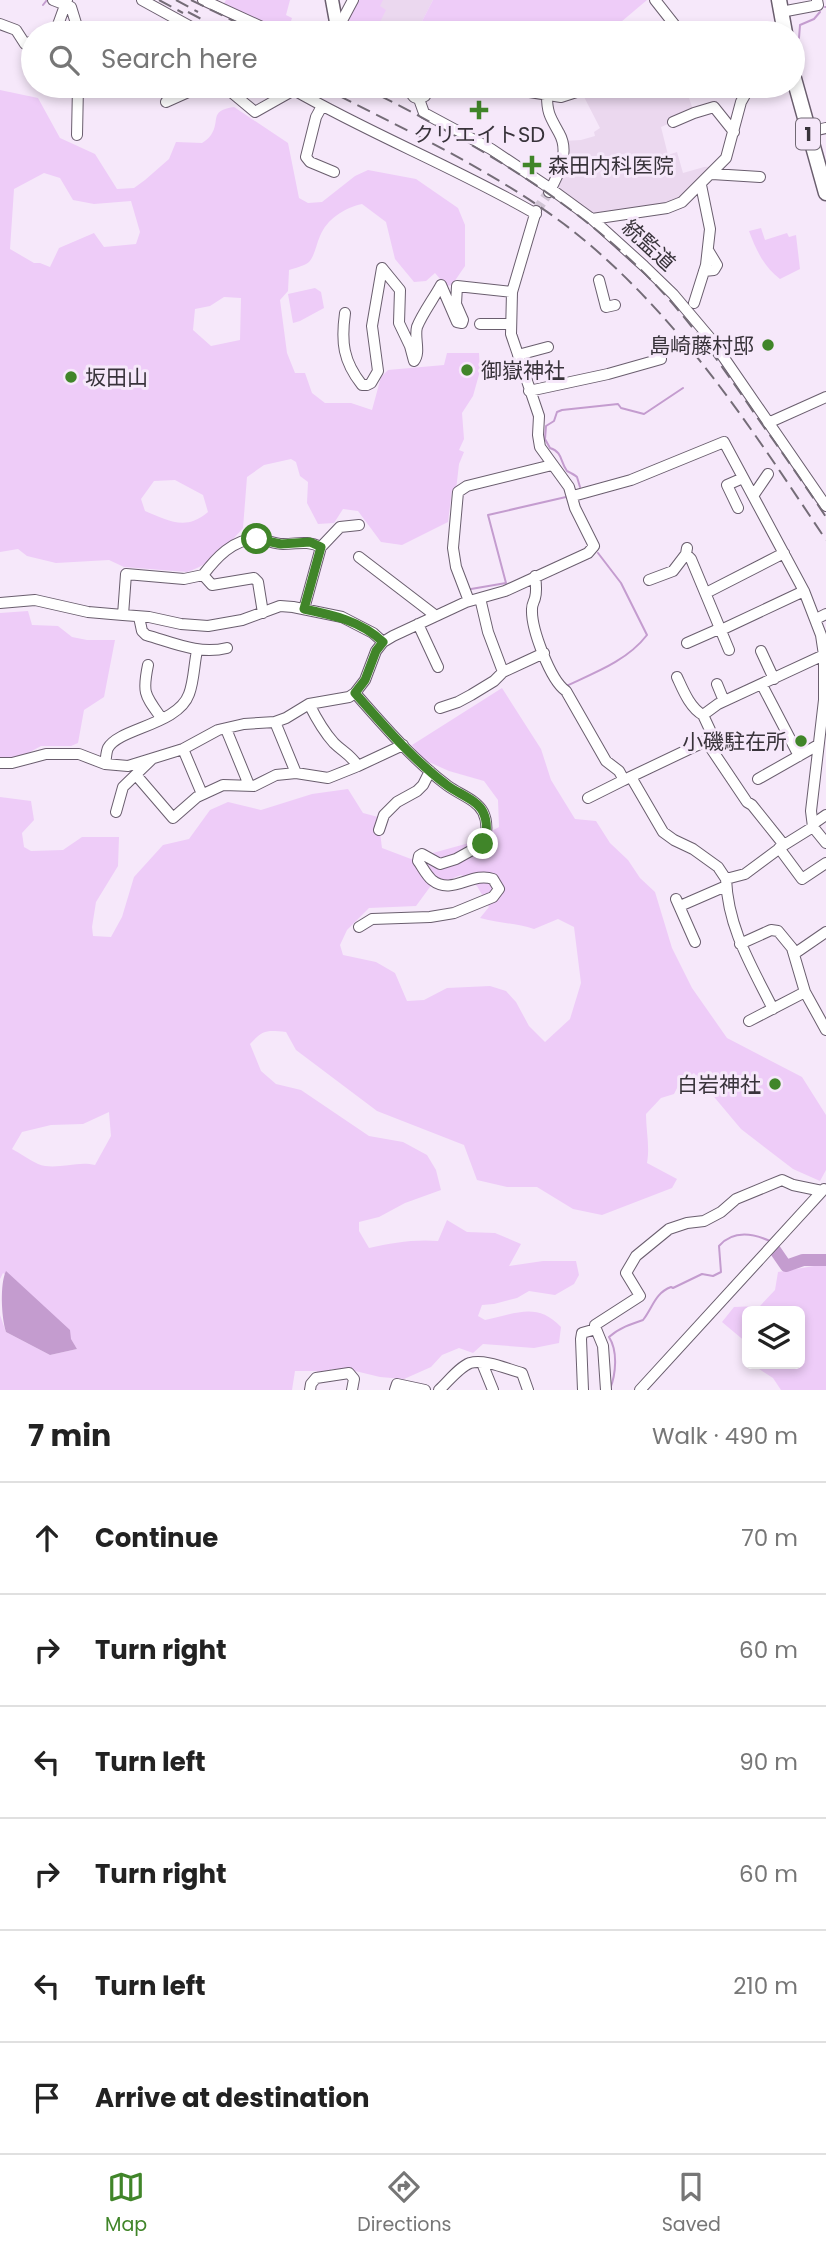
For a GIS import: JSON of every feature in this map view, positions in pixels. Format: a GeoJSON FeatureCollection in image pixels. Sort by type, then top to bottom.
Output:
{"type":"FeatureCollection","features":[{"type":"Feature","properties":{"kind":"highway","name":"1"},"geometry":{"type":"LineString","coordinates":[[799,98],[826,193]]}},
{"type":"Feature","properties":{"kind":"main road"},"geometry":{"type":"LineString","coordinates":[[332,0],[336,21]]}},
{"type":"Feature","properties":{"kind":"street"},"geometry":{"type":"LineString","coordinates":[[53,0],[59,4],[68,1]]}},
{"type":"Feature","properties":{"kind":"street"},"geometry":{"type":"LineString","coordinates":[[142,0],[180,21]]}},
{"type":"Feature","properties":{"kind":"street"},"geometry":{"type":"LineString","coordinates":[[203,0],[249,21]]}},
{"type":"Feature","properties":{"kind":"street"},"geometry":{"type":"LineString","coordinates":[[343,21],[353,0]]}},
{"type":"Feature","properties":{"kind":"street"},"geometry":{"type":"LineString","coordinates":[[655,0],[672,21]]}},
{"type":"Feature","properties":{"kind":"street"},"geometry":{"type":"LineString","coordinates":[[60,21],[68,1]]}},
{"type":"Feature","properties":{"kind":"street"},"geometry":{"type":"LineString","coordinates":[[68,1],[76,21]]}},
{"type":"Feature","properties":{"kind":"street"},"geometry":{"type":"LineString","coordinates":[[780,6],[820,5]]}},
{"type":"Feature","properties":{"kind":"street"},"geometry":{"type":"LineString","coordinates":[[0,24],[16,30],[21,39]]}},
{"type":"Feature","properties":{"kind":"street"},"geometry":{"type":"LineString","coordinates":[[77,135],[78,98]]}},
{"type":"Feature","properties":{"kind":"street"},"geometry":{"type":"LineString","coordinates":[[166,102],[175,98]]}},
{"type":"Feature","properties":{"kind":"street"},"geometry":{"type":"LineString","coordinates":[[239,98],[255,112],[278,98]]}},
{"type":"Feature","properties":{"kind":"street"},"geometry":{"type":"LineString","coordinates":[[0,763],[12,763],[46,754],[79,754],[105,764],[128,766],[183,750],[211,733],[244,724],[275,722],[309,704],[349,697],[365,680],[376,651],[383,642],[436,616],[505,591],[597,547],[575,508],[569,487],[540,447],[539,416],[510,324],[512,292],[536,212],[306,98]]}},
{"type":"Feature","properties":{"kind":"street"},"geometry":{"type":"LineString","coordinates":[[547,98],[549,116],[565,149],[550,190]]}},
{"type":"Feature","properties":{"kind":"street"},"geometry":{"type":"LineString","coordinates":[[592,219],[667,208],[682,202],[718,172],[726,158],[742,98]]}},
{"type":"Feature","properties":{"kind":"street","name":"統監道"},"geometry":{"type":"LineString","coordinates":[[419,99],[424,113],[491,149],[592,219],[648,270],[711,338],[826,506]]}},
{"type":"Feature","properties":{"kind":"street"},"geometry":{"type":"LineString","coordinates":[[322,106],[317,114],[306,157],[310,162],[334,172]]}},
{"type":"Feature","properties":{"kind":"street"},"geometry":{"type":"LineString","coordinates":[[673,122],[715,107],[733,132]]}},
{"type":"Feature","properties":{"kind":"street"},"geometry":{"type":"LineString","coordinates":[[808,132],[826,128]]}},
{"type":"Feature","properties":{"kind":"street"},"geometry":{"type":"LineString","coordinates":[[718,172],[760,177]]}},
{"type":"Feature","properties":{"kind":"street"},"geometry":{"type":"LineString","coordinates":[[694,303],[704,271],[710,229],[701,185]]}},
{"type":"Feature","properties":{"kind":"street"},"geometry":{"type":"LineString","coordinates":[[345,313],[343,331],[346,356],[351,371],[364,385],[371,383],[378,371],[372,326],[382,268],[400,290],[399,323],[414,361],[417,355],[418,325],[441,285],[457,322],[510,324]]}},
{"type":"Feature","properties":{"kind":"street"},"geometry":{"type":"LineString","coordinates":[[599,280],[606,307],[615,305]]}},
{"type":"Feature","properties":{"kind":"street"},"geometry":{"type":"LineString","coordinates":[[471,324],[463,320],[456,304],[457,286],[512,292]]}},
{"type":"Feature","properties":{"kind":"street"},"geometry":{"type":"LineString","coordinates":[[518,355],[548,347]]}},
{"type":"Feature","properties":{"kind":"street"},"geometry":{"type":"LineString","coordinates":[[529,391],[661,359]]}},
{"type":"Feature","properties":{"kind":"street"},"geometry":{"type":"LineString","coordinates":[[768,423],[826,397]]}},
{"type":"Feature","properties":{"kind":"street"},"geometry":{"type":"LineString","coordinates":[[573,496],[631,480],[726,440],[743,478],[804,591],[821,616],[825,655],[824,726],[818,745],[812,795],[813,825],[826,844]]}},
{"type":"Feature","properties":{"kind":"street"},"geometry":{"type":"LineString","coordinates":[[503,673],[475,600],[456,567],[453,548],[458,492],[467,486],[552,465]]}},
{"type":"Feature","properties":{"kind":"street"},"geometry":{"type":"LineString","coordinates":[[753,496],[768,474]]}},
{"type":"Feature","properties":{"kind":"street"},"geometry":{"type":"LineString","coordinates":[[738,508],[727,485],[743,478]]}},
{"type":"Feature","properties":{"kind":"street"},"geometry":{"type":"LineString","coordinates":[[304,609],[321,547],[340,527],[359,525]]}},
{"type":"Feature","properties":{"kind":"street"},"geometry":{"type":"LineString","coordinates":[[123,615],[126,574],[184,579],[203,575],[224,552],[239,542],[257,539],[281,544],[310,542],[321,547]]}},
{"type":"Feature","properties":{"kind":"street"},"geometry":{"type":"LineString","coordinates":[[649,580],[666,577],[687,551],[729,650]]}},
{"type":"Feature","properties":{"kind":"street"},"geometry":{"type":"LineString","coordinates":[[705,593],[784,553]]}},
{"type":"Feature","properties":{"kind":"street"},"geometry":{"type":"LineString","coordinates":[[359,557],[436,616]]}},
{"type":"Feature","properties":{"kind":"street"},"geometry":{"type":"LineString","coordinates":[[203,575],[211,584],[256,579],[263,613]]}},
{"type":"Feature","properties":{"kind":"street"},"geometry":{"type":"LineString","coordinates":[[535,576],[536,596],[532,609],[544,653],[558,685],[566,691],[606,761],[628,779],[663,832],[718,867],[726,883],[729,915],[740,944],[773,1009]]}},
{"type":"Feature","properties":{"kind":"street"},"geometry":{"type":"LineString","coordinates":[[689,640],[721,629],[804,591]]}},
{"type":"Feature","properties":{"kind":"street"},"geometry":{"type":"LineString","coordinates":[[0,603],[35,600],[88,612],[149,617],[208,626],[242,620],[280,606],[342,617],[373,633],[383,642]]}},
{"type":"Feature","properties":{"kind":"street"},"geometry":{"type":"LineString","coordinates":[[139,617],[142,631],[146,635],[197,651],[227,648]]}},
{"type":"Feature","properties":{"kind":"street"},"geometry":{"type":"LineString","coordinates":[[418,624],[438,667]]}},
{"type":"Feature","properties":{"kind":"street"},"geometry":{"type":"LineString","coordinates":[[105,764],[108,748],[117,740],[179,709],[189,694],[197,651]]}},
{"type":"Feature","properties":{"kind":"street"},"geometry":{"type":"LineString","coordinates":[[761,651],[774,679]]}},
{"type":"Feature","properties":{"kind":"street"},"geometry":{"type":"LineString","coordinates":[[440,708],[458,702],[503,673],[544,653]]}},
{"type":"Feature","properties":{"kind":"street"},"geometry":{"type":"LineString","coordinates":[[703,715],[724,701],[825,655]]}},
{"type":"Feature","properties":{"kind":"street"},"geometry":{"type":"LineString","coordinates":[[148,665],[145,693],[162,719]]}},
{"type":"Feature","properties":{"kind":"street"},"geometry":{"type":"LineString","coordinates":[[588,798],[706,741],[710,730],[677,677]]}},
{"type":"Feature","properties":{"kind":"street"},"geometry":{"type":"LineString","coordinates":[[717,684],[724,701]]}},
{"type":"Feature","properties":{"kind":"street"},"geometry":{"type":"LineString","coordinates":[[762,685],[799,756]]}},
{"type":"Feature","properties":{"kind":"street"},"geometry":{"type":"LineString","coordinates":[[355,693],[430,771],[476,803],[483,812],[486,836],[483,844],[456,859],[440,864],[422,854],[419,856],[418,861],[432,880],[446,885],[457,885],[478,877],[487,877],[498,885],[498,892],[493,897],[454,912],[430,917],[372,919],[359,926]]}},
{"type":"Feature","properties":{"kind":"street"},"geometry":{"type":"LineString","coordinates":[[309,704],[323,731],[337,746],[349,753],[358,766]]}},
{"type":"Feature","properties":{"kind":"street"},"geometry":{"type":"LineString","coordinates":[[275,722],[296,773]]}},
{"type":"Feature","properties":{"kind":"street"},"geometry":{"type":"LineString","coordinates":[[226,729],[249,785]]}},
{"type":"Feature","properties":{"kind":"street"},"geometry":{"type":"LineString","coordinates":[[706,741],[802,879],[826,863]]}},
{"type":"Feature","properties":{"kind":"street"},"geometry":{"type":"LineString","coordinates":[[136,775],[173,818],[202,794],[223,785],[254,786],[276,775],[296,773],[328,778],[403,745]]}},
{"type":"Feature","properties":{"kind":"street"},"geometry":{"type":"LineString","coordinates":[[758,779],[818,745]]}},
{"type":"Feature","properties":{"kind":"street"},"geometry":{"type":"LineString","coordinates":[[183,750],[202,794]]}},
{"type":"Feature","properties":{"kind":"street"},"geometry":{"type":"LineString","coordinates":[[116,812],[123,787],[151,759]]}},
{"type":"Feature","properties":{"kind":"street"},"geometry":{"type":"LineString","coordinates":[[379,830],[384,815],[397,802],[417,791],[430,771]]}},
{"type":"Feature","properties":{"kind":"street"},"geometry":{"type":"LineString","coordinates":[[695,942],[678,903],[745,874],[826,815]]}},
{"type":"Feature","properties":{"kind":"street"},"geometry":{"type":"LineString","coordinates":[[740,944],[776,929],[792,948],[805,992],[826,1030]]}},
{"type":"Feature","properties":{"kind":"street"},"geometry":{"type":"LineString","coordinates":[[794,954],[826,932]]}},
{"type":"Feature","properties":{"kind":"street"},"geometry":{"type":"LineString","coordinates":[[748,1021],[805,992]]}},
{"type":"Feature","properties":{"kind":"street"},"geometry":{"type":"LineString","coordinates":[[606,1390],[603,1346],[595,1325],[640,1296],[625,1273],[636,1256],[669,1229],[704,1221],[721,1212],[736,1199],[782,1180],[793,1185],[824,1189]]}},
{"type":"Feature","properties":{"kind":"street"},"geometry":{"type":"LineString","coordinates":[[640,1390],[824,1189]]}},
{"type":"Feature","properties":{"kind":"street"},"geometry":{"type":"LineString","coordinates":[[583,1390],[582,1333],[596,1329]]}},
{"type":"Feature","properties":{"kind":"street"},"geometry":{"type":"LineString","coordinates":[[439,1390],[470,1363],[482,1363],[522,1373],[528,1390]]}},
{"type":"Feature","properties":{"kind":"street"},"geometry":{"type":"LineString","coordinates":[[482,1363],[493,1390]]}},
{"type":"Feature","properties":{"kind":"street"},"geometry":{"type":"LineString","coordinates":[[310,1390],[316,1378],[349,1373],[354,1379],[352,1390]]}},
{"type":"Feature","properties":{"kind":"street"},"geometry":{"type":"LineString","coordinates":[[395,1390],[397,1384],[425,1390]]}},
{"type":"Feature","properties":{"kind":"shaded area"},"geometry":{"type":"Polygon","coordinates":[[[226,0],[290,0],[286,15],[292,18],[291,21],[252,21],[231,12],[223,5],[226,0]]]}},
{"type":"Feature","properties":{"kind":"shaded area"},"geometry":{"type":"Polygon","coordinates":[[[353,0],[433,0],[422,21],[343,19],[353,0]]]}},
{"type":"Feature","properties":{"kind":"shaded area"},"geometry":{"type":"Polygon","coordinates":[[[353,0],[383,0],[380,6],[386,10],[380,21],[343,20],[353,0]]]}},
{"type":"Feature","properties":{"kind":"shaded area"},"geometry":{"type":"Polygon","coordinates":[[[433,0],[647,0],[622,21],[422,21],[433,0]]]}},
{"type":"Feature","properties":{"kind":"shaded area"},"geometry":{"type":"Polygon","coordinates":[[[0,90],[21,94],[21,98],[38,98],[60,138],[95,154],[117,189],[134,188],[145,180],[169,159],[176,142],[202,143],[214,130],[218,114],[234,107],[288,143],[299,198],[308,203],[322,202],[355,176],[368,170],[416,179],[458,208],[465,225],[465,266],[452,285],[446,286],[435,273],[426,281],[414,282],[395,259],[386,222],[362,204],[343,211],[327,224],[309,262],[289,270],[288,291],[280,300],[287,353],[295,373],[305,373],[312,393],[325,403],[351,403],[372,410],[381,377],[388,370],[444,365],[447,353],[479,353],[480,371],[473,396],[462,413],[464,439],[459,450],[464,452],[459,464],[456,490],[452,490],[448,522],[402,545],[381,542],[358,511],[343,509],[334,523],[318,524],[307,503],[308,482],[300,476],[296,462],[291,459],[264,465],[247,477],[243,528],[211,560],[187,572],[124,567],[109,560],[56,563],[27,556],[18,549],[0,552],[0,90]],[[44,173],[14,189],[10,249],[34,263],[50,267],[59,248],[94,233],[104,247],[136,244],[140,232],[131,201],[94,204],[73,200],[60,178],[44,173]],[[224,297],[210,306],[195,309],[193,330],[211,346],[240,340],[241,298],[224,297]],[[175,480],[154,481],[141,499],[145,511],[170,521],[185,523],[208,512],[203,495],[175,480]]]}},
{"type":"Feature","properties":{"kind":"shaded area"},"geometry":{"type":"Polygon","coordinates":[[[585,98],[689,98],[694,113],[661,127],[668,155],[677,152],[683,173],[719,166],[682,202],[592,219],[551,189],[563,141],[595,136],[594,132],[600,128],[585,98]]]}},
{"type":"Feature","properties":{"kind":"shaded area"},"geometry":{"type":"Polygon","coordinates":[[[761,228],[765,240],[787,233],[789,237],[796,235],[800,269],[780,279],[769,269],[749,231],[761,228]]]}},
{"type":"Feature","properties":{"kind":"shaded area"},"geometry":{"type":"Polygon","coordinates":[[[315,288],[321,292],[324,308],[293,323],[288,294],[315,288]]]}},
{"type":"Feature","properties":{"kind":"shaded area"},"geometry":{"type":"Polygon","coordinates":[[[28,611],[32,625],[58,626],[72,637],[87,640],[115,640],[104,697],[84,710],[78,743],[71,746],[41,746],[19,758],[0,760],[0,613],[28,611]]]}},
{"type":"Feature","properties":{"kind":"shaded area"},"geometry":{"type":"Polygon","coordinates":[[[502,688],[541,749],[551,780],[575,819],[596,821],[610,843],[655,892],[672,948],[692,988],[727,1038],[802,1077],[826,1115],[826,1170],[820,1181],[793,1169],[741,1129],[694,1073],[680,1082],[674,1094],[661,1098],[646,1114],[647,1163],[677,1179],[672,1188],[602,1215],[573,1209],[537,1187],[507,1187],[477,1180],[464,1145],[377,1111],[296,1050],[286,1032],[265,1032],[250,1044],[261,1071],[276,1084],[301,1090],[369,1136],[403,1142],[427,1155],[436,1170],[441,1190],[405,1203],[379,1217],[359,1222],[359,1231],[369,1248],[403,1242],[438,1241],[447,1220],[467,1232],[495,1233],[521,1244],[509,1266],[543,1261],[576,1261],[579,1275],[574,1284],[555,1295],[529,1291],[517,1298],[482,1305],[478,1316],[485,1320],[525,1312],[543,1314],[561,1327],[559,1343],[534,1348],[483,1344],[473,1353],[459,1348],[442,1355],[431,1367],[404,1379],[351,1370],[331,1369],[318,1373],[295,1371],[292,1390],[0,1390],[0,1315],[6,1332],[50,1355],[77,1349],[62,1327],[34,1298],[3,1273],[0,1279],[0,797],[31,801],[34,820],[22,833],[24,847],[31,851],[63,850],[82,837],[119,837],[118,866],[96,902],[92,927],[93,936],[111,937],[122,917],[134,877],[163,845],[189,839],[210,810],[228,802],[261,810],[312,794],[348,789],[363,813],[378,817],[382,848],[411,859],[469,843],[499,827],[498,800],[484,781],[449,771],[422,759],[412,745],[502,688]],[[461,875],[430,887],[416,906],[369,908],[347,930],[340,945],[343,955],[376,962],[395,973],[407,1001],[424,1000],[447,988],[490,986],[506,991],[516,1002],[529,1026],[545,1042],[570,1019],[581,983],[574,927],[558,919],[534,929],[480,918],[489,907],[477,886],[461,875]],[[109,1112],[83,1124],[51,1125],[22,1132],[12,1149],[45,1166],[95,1165],[111,1136],[109,1112]]]}},
{"type":"Feature","properties":{"kind":"shaded area"},"geometry":{"type":"Polygon","coordinates":[[[826,1264],[826,1390],[781,1390],[773,1378],[759,1369],[805,1369],[805,1306],[760,1306],[775,1290],[778,1272],[826,1264]]]}},
{"type":"Feature","properties":{"kind":"shaded area"},"geometry":{"type":"Polygon","coordinates":[[[6,1271],[70,1330],[71,1339],[77,1349],[50,1355],[6,1332],[2,1300],[6,1271]]]}},
{"type":"Feature","properties":{"kind":"shaded area"},"geometry":{"type":"Polygon","coordinates":[[[734,1307],[742,1307],[742,1339],[722,1322],[734,1307]]]}},
{"type":"Feature","properties":{"kind":"waterway"},"geometry":{"type":"LineString","coordinates":[[43,5],[47,0]]}},
{"type":"Feature","properties":{"kind":"waterway"},"geometry":{"type":"LineString","coordinates":[[805,23],[814,19],[820,12]]}},
{"type":"Feature","properties":{"kind":"waterway"},"geometry":{"type":"LineString","coordinates":[[580,487],[577,477],[567,471],[559,455],[550,448],[545,439],[546,426],[554,421],[557,412],[618,404],[621,408],[644,414],[683,388]]}},
{"type":"Feature","properties":{"kind":"waterway"},"geometry":{"type":"LineString","coordinates":[[471,589],[506,583],[488,515],[566,497]]}},
{"type":"Feature","properties":{"kind":"waterway"},"geometry":{"type":"LineString","coordinates":[[566,686],[620,659],[647,635],[621,583],[598,553]]}},
{"type":"Feature","properties":{"kind":"waterway"},"geometry":{"type":"LineString","coordinates":[[610,1389],[615,1363],[614,1349],[609,1337],[643,1320],[658,1297],[671,1287],[702,1274],[713,1276],[721,1272],[719,1246],[730,1237],[743,1234],[770,1241]]}},
{"type":"Feature","properties":{"kind":"waterway"},"geometry":{"type":"LineString","coordinates":[[775,1250],[786,1266],[803,1260],[826,1260]]}},
{"type":"Feature","properties":{"kind":"tunnel"},"geometry":{"type":"LineString","coordinates":[[536,211],[549,192]]}},
{"type":"Feature","properties":{"kind":"railway"},"geometry":{"type":"LineString","coordinates":[[159,0],[183,13]]}},
{"type":"Feature","properties":{"kind":"railway"},"geometry":{"type":"LineString","coordinates":[[176,0],[198,12]]}},
{"type":"Feature","properties":{"kind":"railway"},"geometry":{"type":"LineString","coordinates":[[191,0],[234,21]]}},
{"type":"Feature","properties":{"kind":"railway"},"geometry":{"type":"LineString","coordinates":[[188,12],[205,21]]}},
{"type":"Feature","properties":{"kind":"railway"},"geometry":{"type":"LineString","coordinates":[[343,98],[506,185],[564,224],[604,257],[641,293],[708,371],[826,540]]}},
{"type":"Feature","properties":{"kind":"railway"},"geometry":{"type":"LineString","coordinates":[[384,98],[435,124],[541,188],[574,212],[637,266],[702,340],[826,517]]}},
{"type":"Feature","properties":{"kind":"place","name":"クリエイトSD"},"geometry":{"type":"Point","coordinates":[479,110]}},
{"type":"Feature","properties":{"kind":"place","name":"森田内科医院"},"geometry":{"type":"Point","coordinates":[532,165]}},
{"type":"Feature","properties":{"kind":"place","name":"島崎藤村邸"},"geometry":{"type":"Point","coordinates":[768,345]}},
{"type":"Feature","properties":{"kind":"place","name":"御嶽神社"},"geometry":{"type":"Point","coordinates":[467,370]}},
{"type":"Feature","properties":{"kind":"place","name":"坂田山"},"geometry":{"type":"Point","coordinates":[71,377]}},
{"type":"Feature","properties":{"kind":"place","name":"小磯駐在所"},"geometry":{"type":"Point","coordinates":[801,741]}},
{"type":"Feature","properties":{"kind":"place","name":"白岩神社"},"geometry":{"type":"Point","coordinates":[775,1084]}},
{"type":"Feature","properties":{"kind":"route"},"geometry":{"type":"LineString","coordinates":[[257,539],[281,544],[310,542],[321,547],[304,609],[342,617],[373,633],[383,642],[376,651],[365,680],[355,693],[426,769],[476,803],[483,812],[486,826],[483,844]]}}]}
